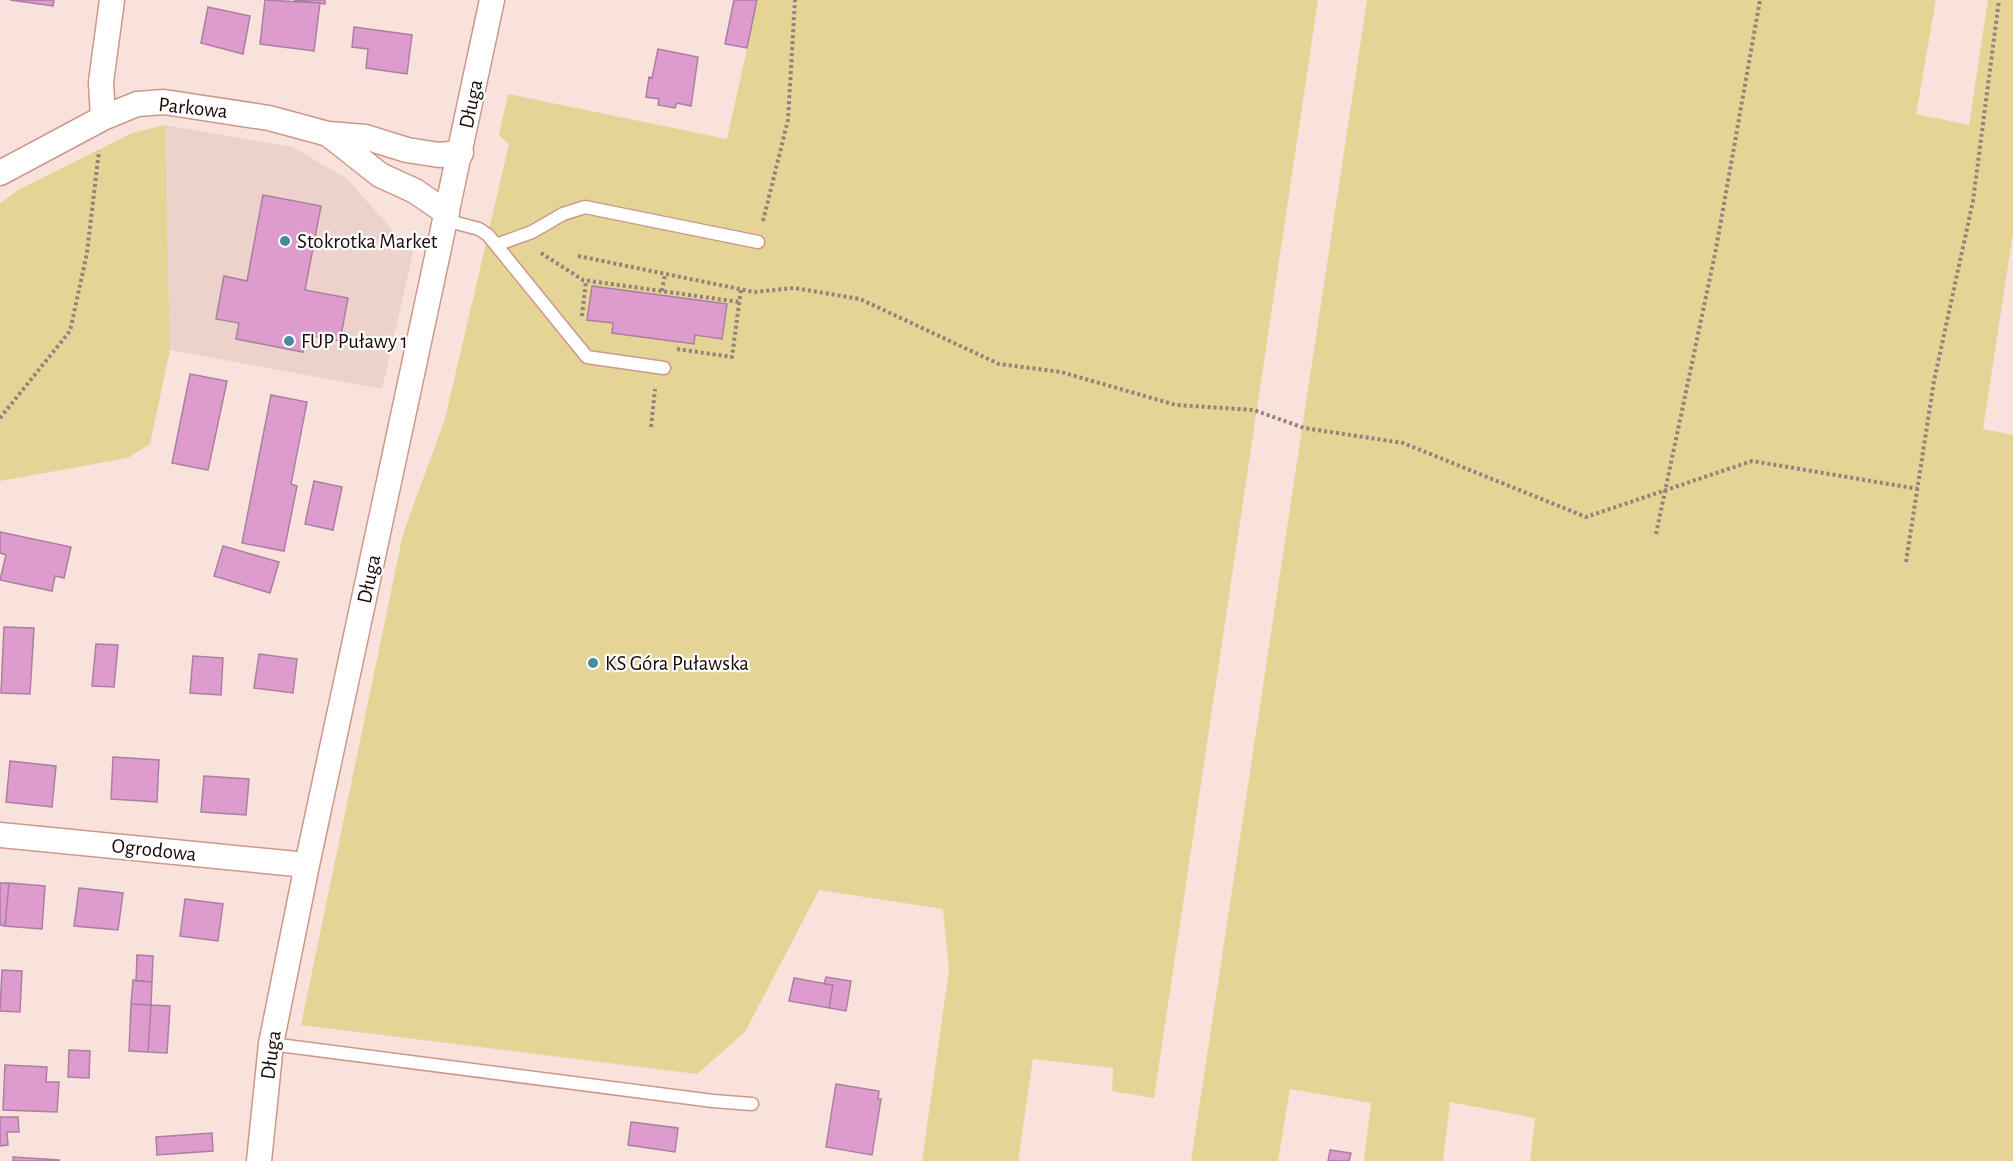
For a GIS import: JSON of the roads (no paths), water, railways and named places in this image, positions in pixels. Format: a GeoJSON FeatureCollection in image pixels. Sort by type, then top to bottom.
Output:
{"type":"FeatureCollection","features":[{"type":"Feature","properties":{"kind":"street"},"geometry":{"type":"LineString","coordinates":[[103,118],[101,82],[112,0]]}},
{"type":"Feature","properties":{"kind":"street","name":"Długa"},"geometry":{"type":"LineString","coordinates":[[259,1161],[272,1044],[307,865],[492,0]]}},
{"type":"Feature","properties":{"kind":"street","name":"Parkowa"},"geometry":{"type":"LineString","coordinates":[[0,173],[103,118],[137,104],[164,102],[268,118],[328,134],[365,137],[407,150],[439,155],[461,153]]}},
{"type":"Feature","properties":{"kind":"street","name":"Parkowa"},"geometry":{"type":"LineString","coordinates":[[328,134],[380,175],[415,191],[446,216]]}},
{"type":"Feature","properties":{"kind":"street","name":"Ogrodowa"},"geometry":{"type":"LineString","coordinates":[[0,835],[307,865]]}},
{"type":"Feature","properties":{"kind":"lane"},"geometry":{"type":"LineString","coordinates":[[496,245],[532,232],[563,214],[585,207],[758,242]]}},
{"type":"Feature","properties":{"kind":"lane"},"geometry":{"type":"LineString","coordinates":[[446,216],[488,235],[586,357],[664,369]]}},
{"type":"Feature","properties":{"kind":"lane"},"geometry":{"type":"LineString","coordinates":[[272,1044],[713,1101],[752,1104]]}},
{"type":"Feature","properties":{"kind":"place","name":"Stokrotka Market"},"geometry":{"type":"Point","coordinates":[285,241]}},
{"type":"Feature","properties":{"kind":"place","name":"FUP Puławy 1"},"geometry":{"type":"Point","coordinates":[289,341]}},
{"type":"Feature","properties":{"kind":"place","name":"KS Góra Puławska"},"geometry":{"type":"Point","coordinates":[593,663]}}]}
